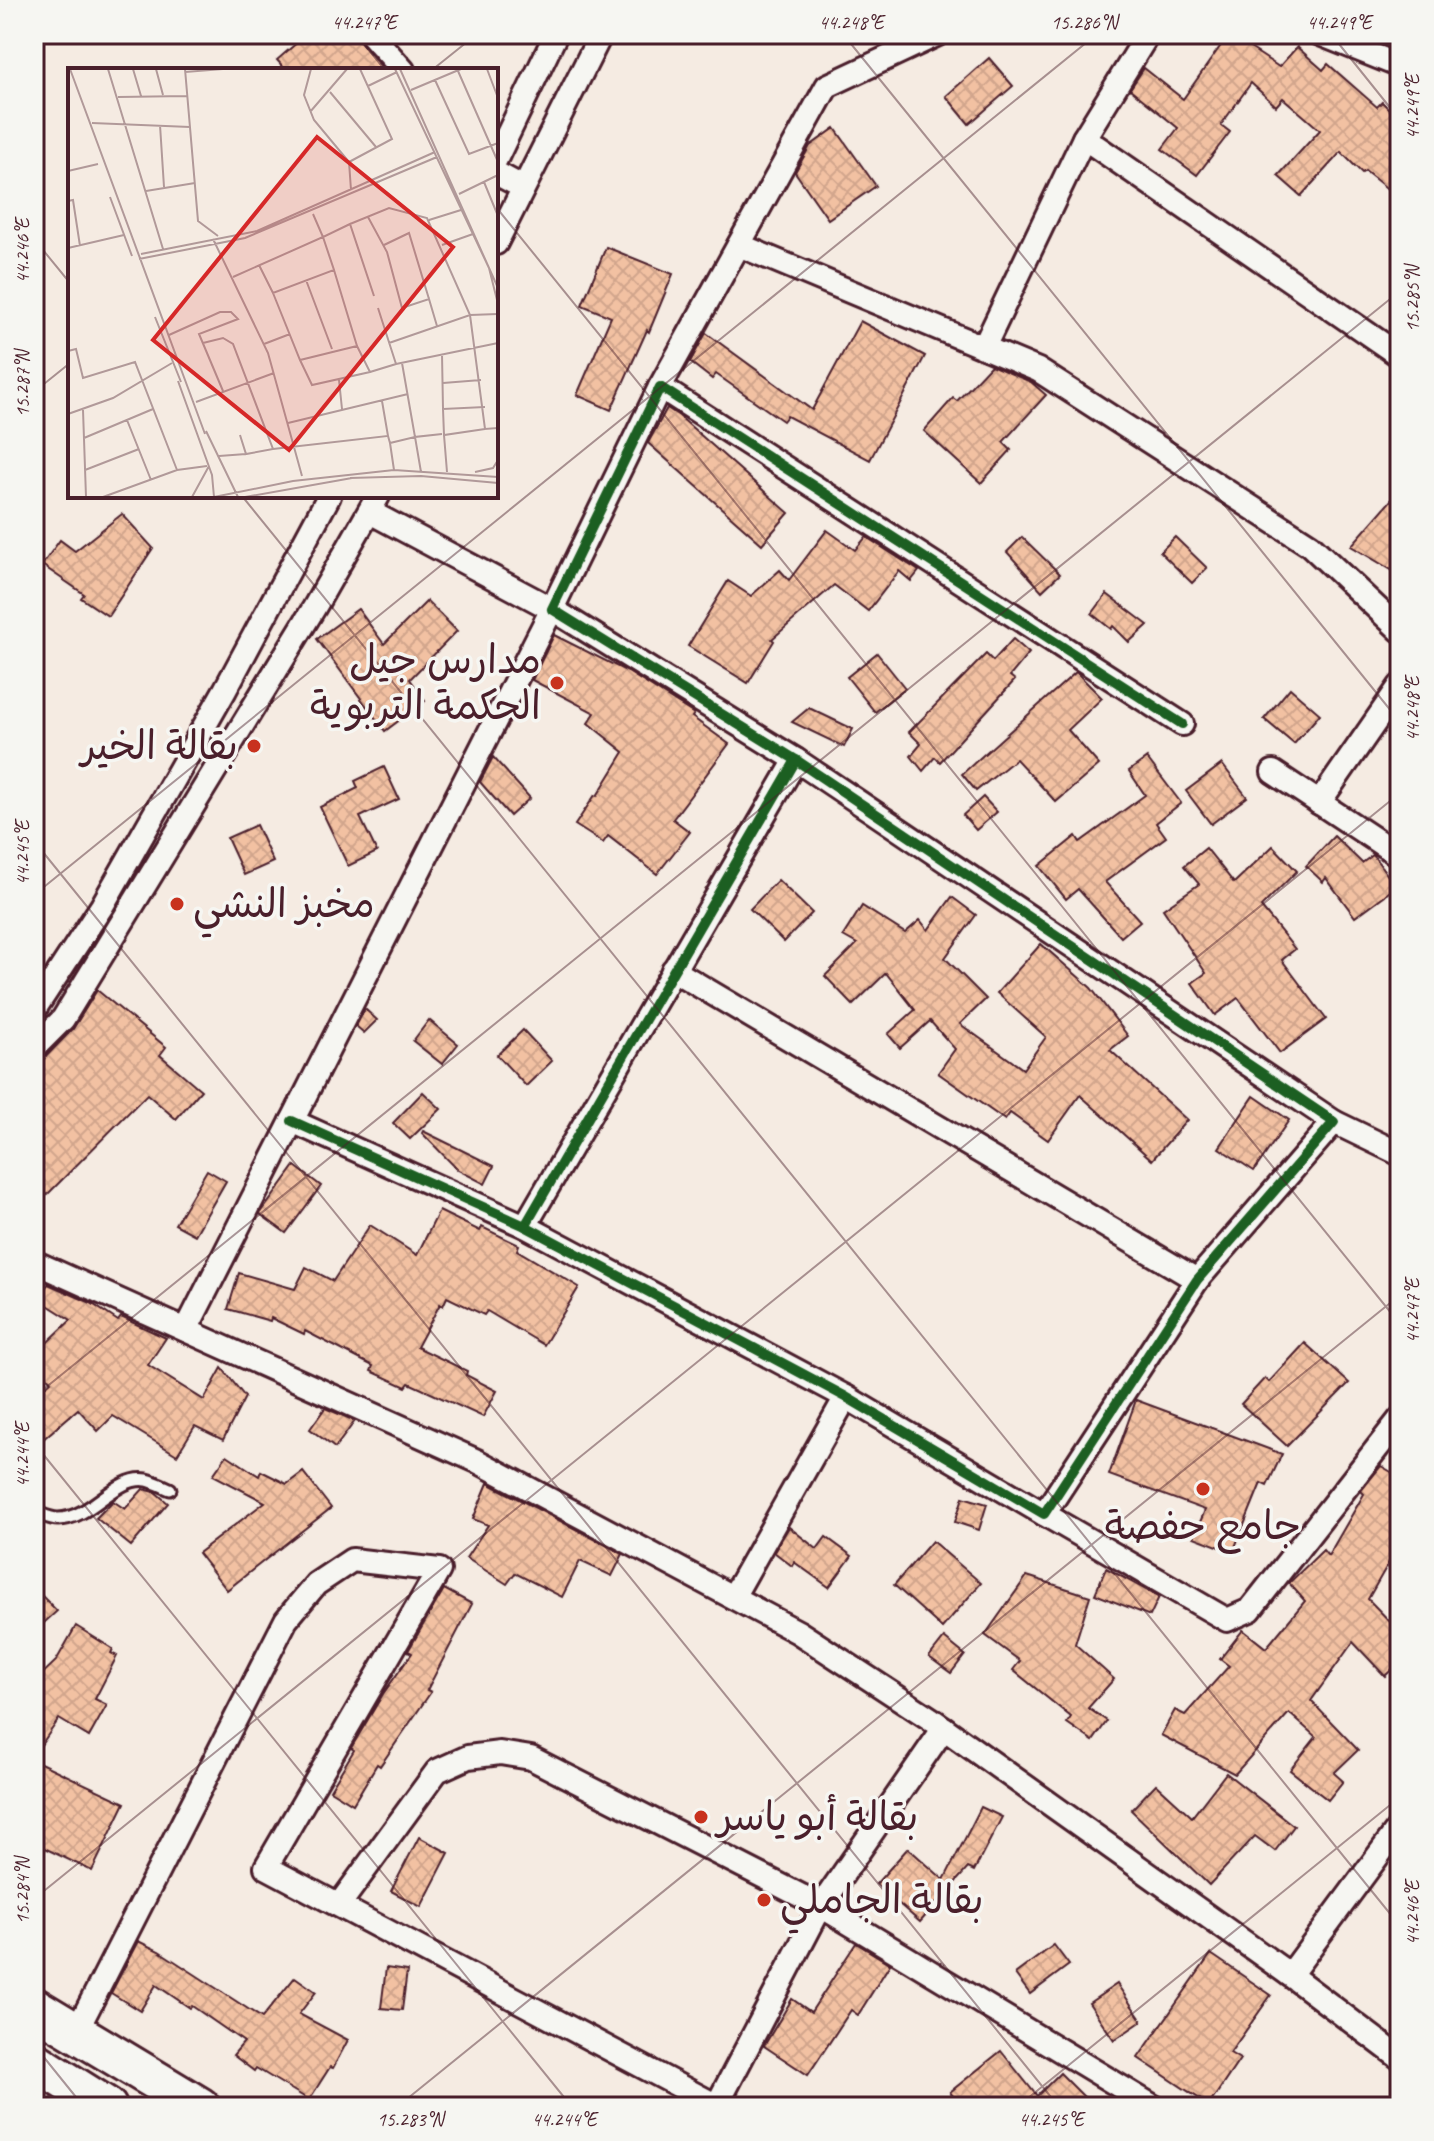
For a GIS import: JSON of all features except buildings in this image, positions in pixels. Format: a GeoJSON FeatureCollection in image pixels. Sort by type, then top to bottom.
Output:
{"type":"FeatureCollection","features":[{"type":"Feature","properties":{"kind":"highway"},"geometry":{"type":"LineString","coordinates":[[34,2007],[77,2030],[200,2107]]}},
{"type":"Feature","properties":{"kind":"highway"},"geometry":{"type":"LineString","coordinates":[[34,2061],[107,2107]]}},
{"type":"Feature","properties":{"kind":"street"},"geometry":{"type":"LineString","coordinates":[[371,34],[401,68]]}},
{"type":"Feature","properties":{"kind":"street"},"geometry":{"type":"LineString","coordinates":[[498,155],[556,34]]}},
{"type":"Feature","properties":{"kind":"street"},"geometry":{"type":"LineString","coordinates":[[498,239],[601,34]]}},
{"type":"Feature","properties":{"kind":"street"},"geometry":{"type":"LineString","coordinates":[[186,1330],[552,609],[660,387],[827,86],[938,34]]}},
{"type":"Feature","properties":{"kind":"street"},"geometry":{"type":"LineString","coordinates":[[984,347],[1084,138],[1148,34]]}},
{"type":"Feature","properties":{"kind":"street"},"geometry":{"type":"LineString","coordinates":[[1320,34],[1362,41],[1400,66]]}},
{"type":"Feature","properties":{"kind":"street"},"geometry":{"type":"LineString","coordinates":[[1084,138],[1400,356]]}},
{"type":"Feature","properties":{"kind":"street"},"geometry":{"type":"LineString","coordinates":[[498,174],[522,187]]}},
{"type":"Feature","properties":{"kind":"street"},"geometry":{"type":"LineString","coordinates":[[739,245],[1038,370],[1310,545],[1400,630]]}},
{"type":"Feature","properties":{"kind":"street"},"geometry":{"type":"LineString","coordinates":[[660,387],[1182,724]]}},
{"type":"Feature","properties":{"kind":"street"},"geometry":{"type":"LineString","coordinates":[[34,1010],[102,906],[225,690],[328,498]]}},
{"type":"Feature","properties":{"kind":"street"},"geometry":{"type":"LineString","coordinates":[[34,1048],[63,1019],[374,504],[552,609],[796,760],[1334,1122],[1400,1154]]}},
{"type":"Feature","properties":{"kind":"street"},"geometry":{"type":"LineString","coordinates":[[1319,803],[1400,686]]}},
{"type":"Feature","properties":{"kind":"street"},"geometry":{"type":"LineString","coordinates":[[525,1226],[796,760]]}},
{"type":"Feature","properties":{"kind":"street"},"geometry":{"type":"LineString","coordinates":[[1273,772],[1400,856]]}},
{"type":"Feature","properties":{"kind":"street"},"geometry":{"type":"LineString","coordinates":[[673,970],[1197,1280]]}},
{"type":"Feature","properties":{"kind":"street"},"geometry":{"type":"LineString","coordinates":[[292,1121],[525,1226],[846,1397],[1227,1620],[1250,1610],[1396,1432]]}},
{"type":"Feature","properties":{"kind":"street"},"geometry":{"type":"LineString","coordinates":[[1044,1514],[1197,1280],[1334,1122]]}},
{"type":"Feature","properties":{"kind":"street"},"geometry":{"type":"LineString","coordinates":[[34,1262],[477,1461],[798,1632],[944,1728],[1290,1975],[1400,2058]]}},
{"type":"Feature","properties":{"kind":"street"},"geometry":{"type":"LineString","coordinates":[[733,1597],[846,1397]]}},
{"type":"Feature","properties":{"kind":"street"},"geometry":{"type":"LineString","coordinates":[[77,2030],[286,1620],[316,1584],[352,1560],[439,1570],[266,1867],[716,2107],[821,1906],[944,1728]]}},
{"type":"Feature","properties":{"kind":"street"},"geometry":{"type":"LineString","coordinates":[[339,1905],[437,1771],[468,1757],[500,1753],[531,1758],[821,1906],[1154,2107]]}},
{"type":"Feature","properties":{"kind":"street"},"geometry":{"type":"LineString","coordinates":[[1290,1975],[1400,1826]]}},
{"type":"Feature","properties":{"kind":"lane"},"geometry":{"type":"LineString","coordinates":[[34,1512],[56,1519],[77,1516],[121,1485],[137,1480],[147,1480],[170,1489]]}},
{"type":"Feature","properties":{"kind":"cycle path"},"geometry":{"type":"LineString","coordinates":[[292,1121],[525,1226],[796,760],[552,609],[660,387],[1182,724]]}},
{"type":"Feature","properties":{"kind":"cycle path"},"geometry":{"type":"LineString","coordinates":[[525,1226],[846,1397],[1044,1514],[1197,1280],[1334,1122],[796,760]]}},
{"type":"Feature","properties":{"kind":"place","name":"مدارس جيل الحكمة التربوية"},"geometry":{"type":"Point","coordinates":[557,683]}},
{"type":"Feature","properties":{"kind":"place","name":"بقالة الخير"},"geometry":{"type":"Point","coordinates":[254,746]}},
{"type":"Feature","properties":{"kind":"place","name":"مخبز النشي"},"geometry":{"type":"Point","coordinates":[177,904]}},
{"type":"Feature","properties":{"kind":"place","name":"جامع حفصة"},"geometry":{"type":"Point","coordinates":[1203,1489]}},
{"type":"Feature","properties":{"kind":"place","name":"بقالة أبو ياسر"},"geometry":{"type":"Point","coordinates":[701,1817]}},
{"type":"Feature","properties":{"kind":"place","name":"بقالة الجاملي"},"geometry":{"type":"Point","coordinates":[764,1900]}}]}
